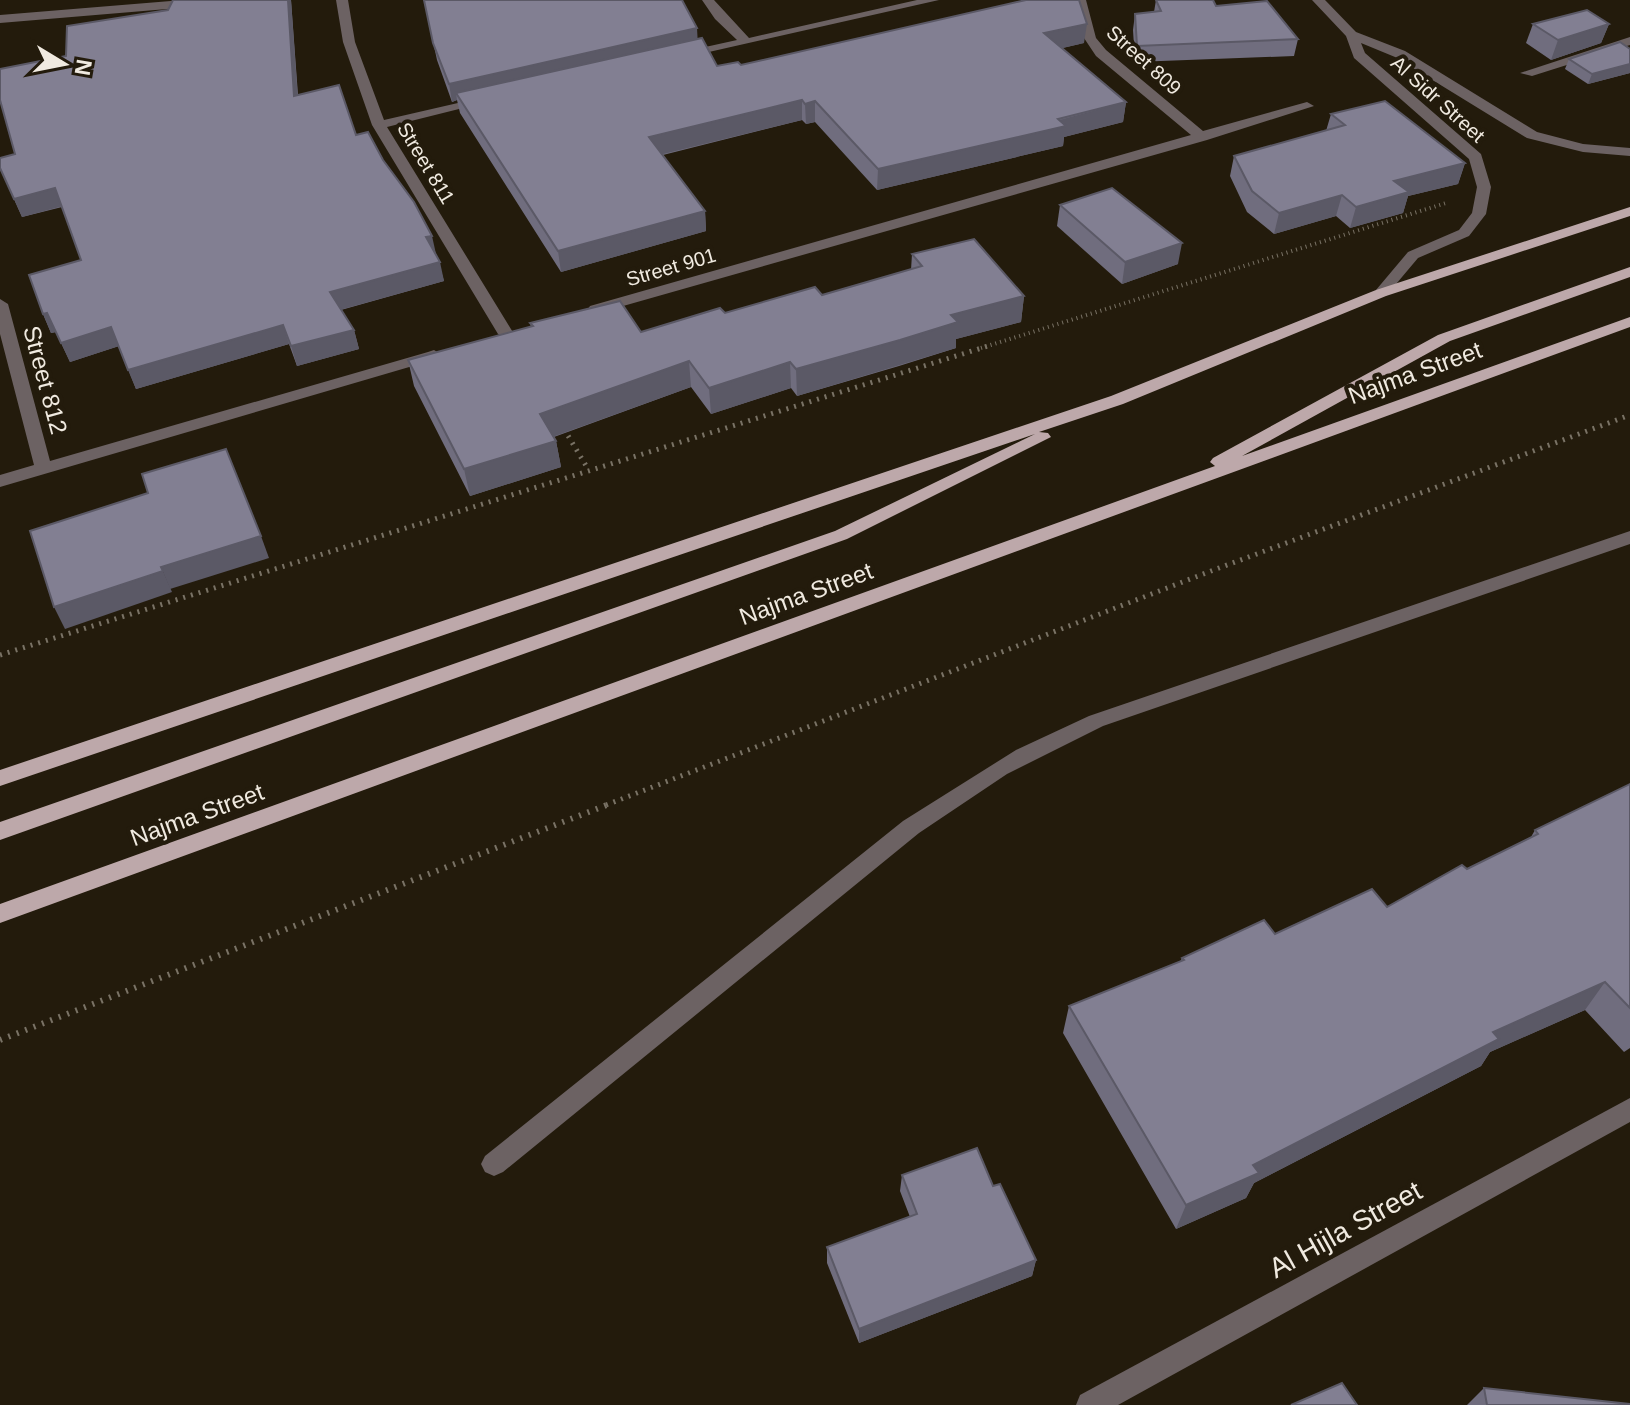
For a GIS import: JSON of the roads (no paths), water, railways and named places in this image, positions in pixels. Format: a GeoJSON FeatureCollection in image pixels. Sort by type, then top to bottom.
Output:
{"type":"FeatureCollection","features":[{"type":"Feature","properties":{"kind":"main road"},"geometry":{"type":"LineString","coordinates":[[0,778],[1117,400],[1381,293],[1630,211]]}},
{"type":"Feature","properties":{"kind":"main road"},"geometry":{"type":"LineString","coordinates":[[1163,493],[1444,338],[1630,272]]}},
{"type":"Feature","properties":{"kind":"main road","name":"Najma Street"},"geometry":{"type":"LineString","coordinates":[[0,914],[1630,322]]}},
{"type":"Feature","properties":{"kind":"main road"},"geometry":{"type":"LineString","coordinates":[[0,831],[841,535],[1117,400]]}},
{"type":"Feature","properties":{"kind":"street"},"geometry":{"type":"LineString","coordinates":[[0,19],[113,5],[227,0]]}},
{"type":"Feature","properties":{"kind":"street","name":"Street 811"},"geometry":{"type":"LineString","coordinates":[[342,0],[349,42],[379,125],[506,334]]}},
{"type":"Feature","properties":{"kind":"street"},"geometry":{"type":"LineString","coordinates":[[708,0],[719,16],[746,42]]}},
{"type":"Feature","properties":{"kind":"street"},"geometry":{"type":"LineString","coordinates":[[669,59],[933,0]]}},
{"type":"Feature","properties":{"kind":"street","name":"Street 809"},"geometry":{"type":"LineString","coordinates":[[1080,0],[1090,38],[1101,53],[1202,137]]}},
{"type":"Feature","properties":{"kind":"street","name":"Al Sidr Street"},"geometry":{"type":"LineString","coordinates":[[1318,0],[1352,35],[1400,54],[1532,135],[1583,148],[1630,152]]}},
{"type":"Feature","properties":{"kind":"street","name":"Al Sidr Street"},"geometry":{"type":"LineString","coordinates":[[1352,35],[1359,55],[1476,157],[1484,187],[1479,214],[1464,233],[1413,255],[1381,293]]}},
{"type":"Feature","properties":{"kind":"street"},"geometry":{"type":"LineString","coordinates":[[1527,73],[1630,41]]}},
{"type":"Feature","properties":{"kind":"street"},"geometry":{"type":"LineString","coordinates":[[379,125],[501,97]]}},
{"type":"Feature","properties":{"kind":"street","name":"Street 901"},"geometry":{"type":"LineString","coordinates":[[582,313],[1307,106]]}},
{"type":"Feature","properties":{"kind":"street","name":"Street 812"},"geometry":{"type":"LineString","coordinates":[[0,304],[43,468]]}},
{"type":"Feature","properties":{"kind":"street"},"geometry":{"type":"LineString","coordinates":[[0,481],[446,352]]}},
{"type":"Feature","properties":{"kind":"street"},"geometry":{"type":"LineString","coordinates":[[494,1164],[911,827],[1011,759],[1096,721],[1630,537]]}},
{"type":"Feature","properties":{"kind":"street","name":"Al Hijla Street"},"geometry":{"type":"LineString","coordinates":[[1090,1405],[1630,1109]]}}]}
